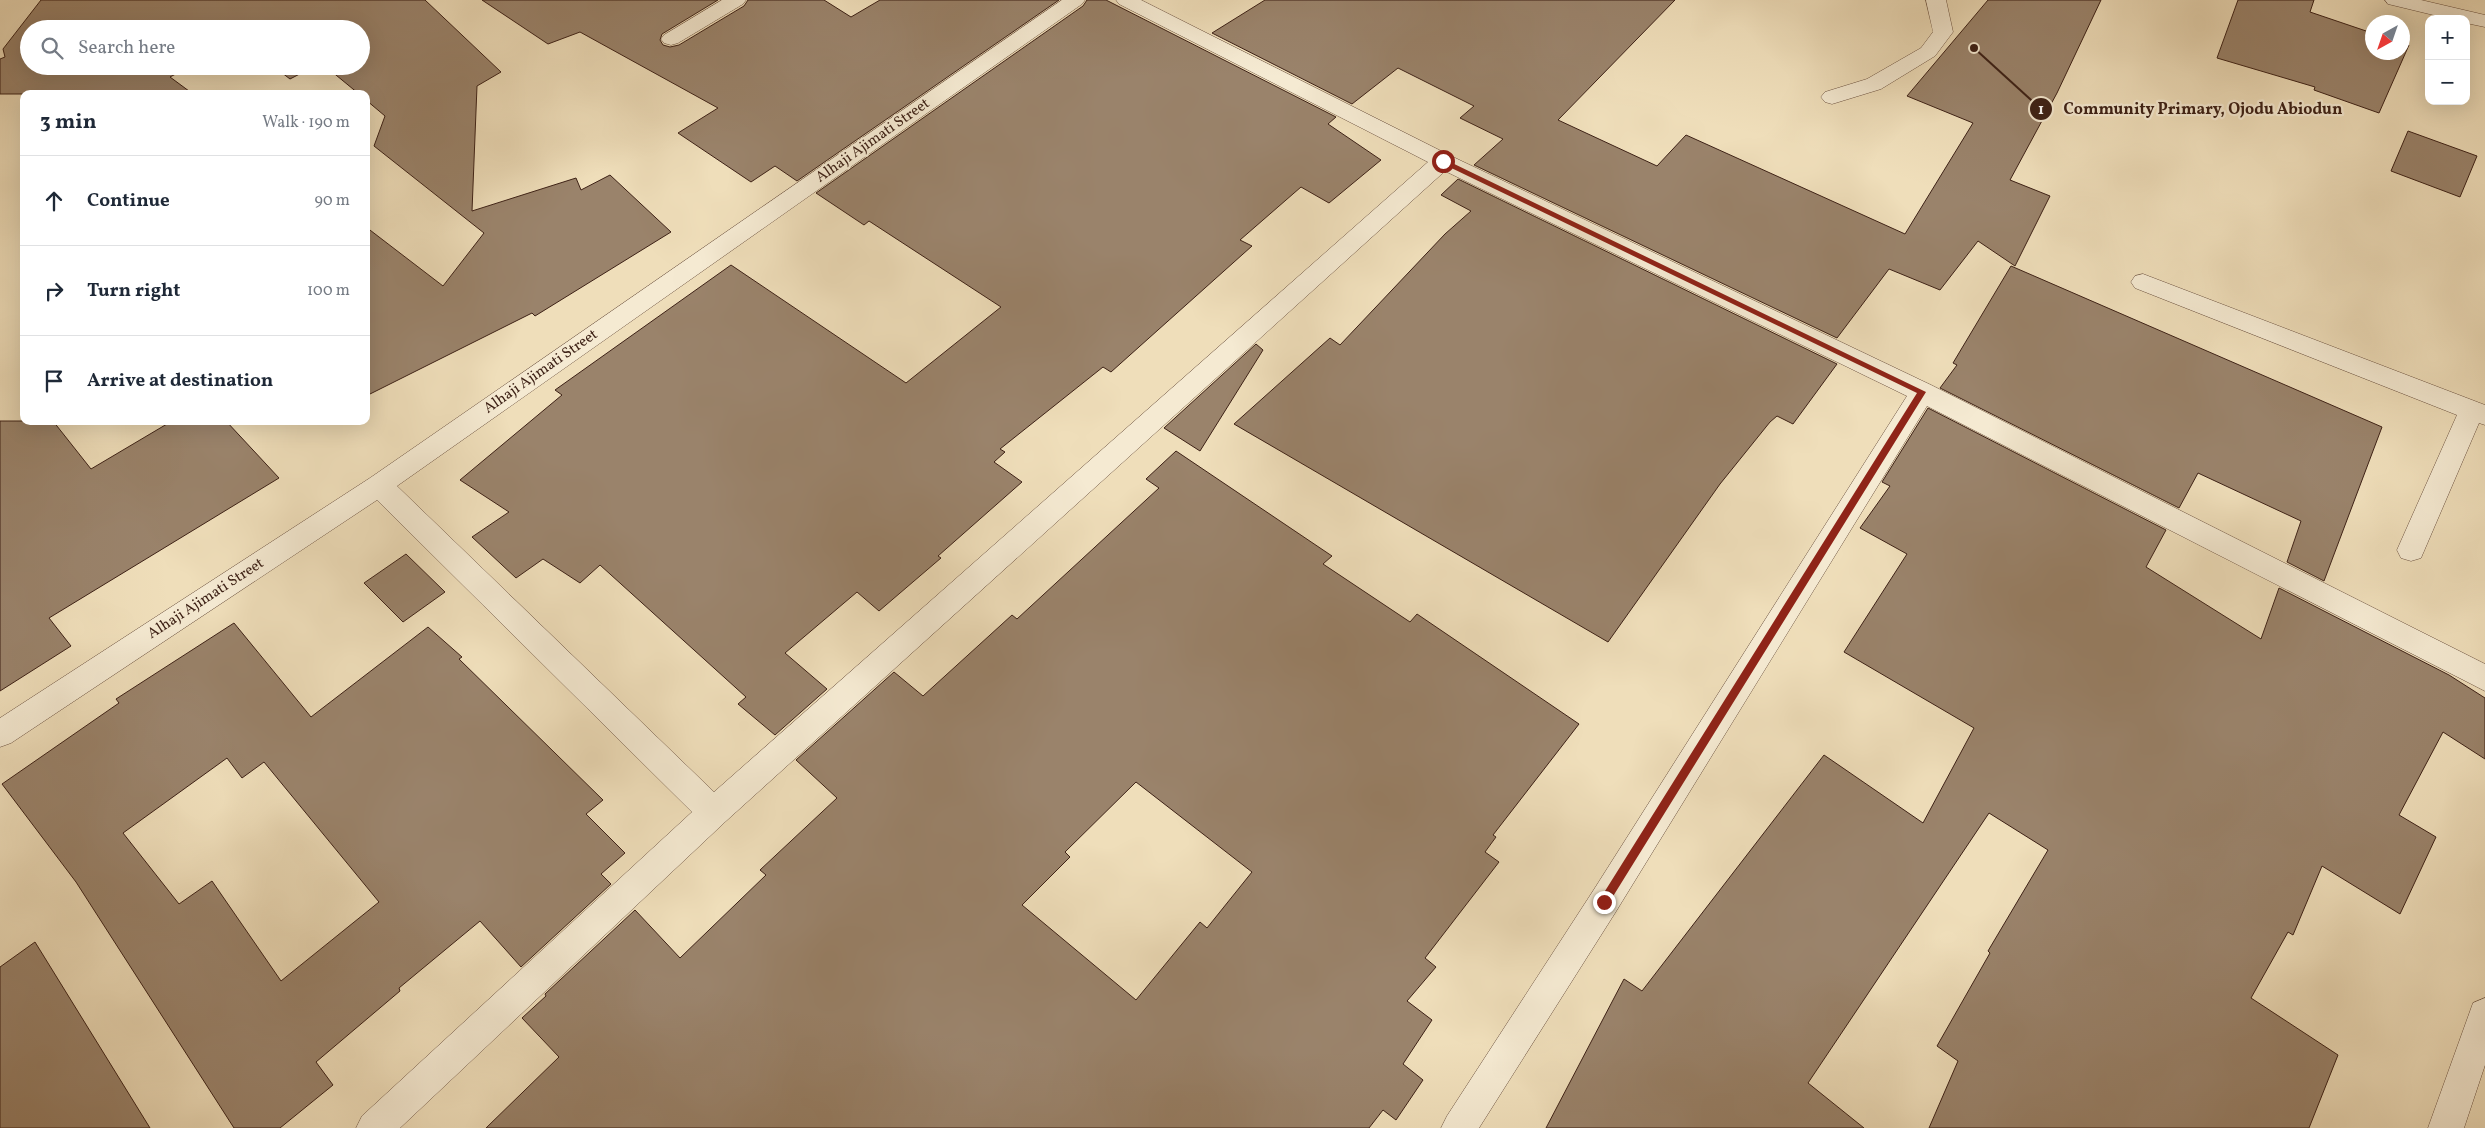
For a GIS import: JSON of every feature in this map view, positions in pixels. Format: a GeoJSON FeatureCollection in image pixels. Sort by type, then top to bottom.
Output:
{"type":"FeatureCollection","features":[{"type":"Feature","properties":{"kind":"street"},"geometry":{"type":"LineString","coordinates":[[671,40],[736,0]]}},
{"type":"Feature","properties":{"kind":"street","name":"Alhaji Ajimati Street"},"geometry":{"type":"LineString","coordinates":[[0,734],[379,486],[1075,0]]}},
{"type":"Feature","properties":{"kind":"street"},"geometry":{"type":"LineString","coordinates":[[1126,0],[1443,161],[1922,392],[2485,678]]}},
{"type":"Feature","properties":{"kind":"street"},"geometry":{"type":"LineString","coordinates":[[1832,97],[1874,84],[1928,52],[1943,32],[1936,0]]}},
{"type":"Feature","properties":{"kind":"street"},"geometry":{"type":"LineString","coordinates":[[2395,0],[2485,21]]}},
{"type":"Feature","properties":{"kind":"street"},"geometry":{"type":"LineString","coordinates":[[374,1128],[714,812],[1443,161]]}},
{"type":"Feature","properties":{"kind":"street"},"geometry":{"type":"LineString","coordinates":[[2143,282],[2478,412],[2412,550]]}},
{"type":"Feature","properties":{"kind":"street"},"geometry":{"type":"LineString","coordinates":[[1459,1128],[1609,894],[1922,392]]}},
{"type":"Feature","properties":{"kind":"street"},"geometry":{"type":"LineString","coordinates":[[379,486],[714,812]]}},
{"type":"Feature","properties":{"kind":"street"},"geometry":{"type":"LineString","coordinates":[[2446,1128],[2485,1015]]}},
{"type":"Feature","properties":{"kind":"building"},"geometry":{"type":"Polygon","coordinates":[[[41,0],[425,0],[501,72],[477,86],[472,211],[576,178],[581,190],[610,175],[671,232],[535,316],[532,313],[370,394],[370,230],[443,286],[484,233],[374,146],[385,116],[370,103],[370,90],[354,90],[336,75],[370,75],[370,20],[25,20],[41,0]]]}},
{"type":"Feature","properties":{"kind":"building"},"geometry":{"type":"Polygon","coordinates":[[[482,0],[718,0],[662,34],[660,40],[663,45],[670,47],[679,45],[744,6],[748,0],[824,0],[851,17],[880,0],[1059,0],[797,181],[775,166],[751,182],[678,133],[718,108],[580,32],[548,44],[482,0]]]}},
{"type":"Feature","properties":{"kind":"building"},"geometry":{"type":"Polygon","coordinates":[[[1087,0],[1106,0],[1336,117],[1328,124],[1381,160],[1329,203],[1301,187],[1240,240],[1252,246],[1111,372],[1103,367],[1000,449],[1005,452],[994,462],[1022,482],[938,556],[941,558],[879,611],[857,592],[785,653],[827,689],[775,735],[738,704],[746,697],[600,565],[580,583],[543,559],[516,578],[472,537],[509,512],[460,480],[562,395],[555,390],[731,265],[906,383],[1001,307],[869,221],[864,225],[816,193],[1083,6],[1087,0]]]}},
{"type":"Feature","properties":{"kind":"building"},"geometry":{"type":"Polygon","coordinates":[[[1265,0],[1675,0],[1558,120],[1657,166],[1686,135],[1905,234],[1973,123],[1907,96],[1988,0],[2101,0],[2057,93],[2010,180],[2050,196],[2015,266],[1978,241],[1940,290],[1889,269],[1837,338],[1474,165],[1503,139],[1460,118],[1474,106],[1398,68],[1352,104],[1212,33],[1265,0]]]}},
{"type":"Feature","properties":{"kind":"building"},"geometry":{"type":"Polygon","coordinates":[[[2238,0],[2314,0],[2310,12],[2365,31],[2365,60],[2402,60],[2379,113],[2314,90],[2315,87],[2217,58],[2238,0]]]}},
{"type":"Feature","properties":{"kind":"building"},"geometry":{"type":"Polygon","coordinates":[[[20,27],[20,75],[174,75],[170,77],[188,90],[20,90],[20,94],[0,94],[0,59],[5,57],[3,49],[20,27]]]}},
{"type":"Feature","properties":{"kind":"building"},"geometry":{"type":"Polygon","coordinates":[[[285,75],[298,75],[290,79],[285,75]]]}},
{"type":"Feature","properties":{"kind":"building"},"geometry":{"type":"Polygon","coordinates":[[[2408,131],[2477,156],[2460,197],[2391,171],[2408,131]]]}},
{"type":"Feature","properties":{"kind":"building"},"geometry":{"type":"Polygon","coordinates":[[[1458,179],[1837,364],[1793,424],[1777,416],[1770,422],[1720,484],[1608,642],[1234,424],[1330,338],[1340,345],[1445,234],[1471,211],[1441,195],[1458,179]]]}},
{"type":"Feature","properties":{"kind":"building"},"geometry":{"type":"Polygon","coordinates":[[[2011,266],[2382,427],[2324,581],[2287,562],[2301,521],[2198,473],[2179,508],[1940,388],[1957,365],[1953,363],[2011,266]]]}},
{"type":"Feature","properties":{"kind":"building"},"geometry":{"type":"Polygon","coordinates":[[[1256,344],[1263,350],[1200,451],[1164,428],[1256,344]]]}},
{"type":"Feature","properties":{"kind":"building"},"geometry":{"type":"Polygon","coordinates":[[[1928,408],[2166,530],[2146,567],[2261,639],[2279,588],[2449,675],[2485,698],[2485,759],[2443,732],[2399,815],[2436,837],[2400,914],[2322,866],[2293,935],[2288,932],[2251,998],[2338,1055],[2309,1128],[1929,1128],[1958,1061],[1937,1046],[1990,953],[1988,951],[2048,850],[1989,813],[1808,1083],[1864,1128],[1546,1128],[1624,979],[1642,991],[1824,755],[1923,823],[1974,728],[1844,652],[1907,554],[1860,528],[1890,486],[1882,482],[1928,408]]]}},
{"type":"Feature","properties":{"kind":"building"},"geometry":{"type":"Polygon","coordinates":[[[0,421],[20,421],[20,425],[56,425],[91,469],[165,425],[230,425],[279,478],[49,618],[71,646],[0,691],[0,421]]]}},
{"type":"Feature","properties":{"kind":"building"},"geometry":{"type":"Polygon","coordinates":[[[1176,451],[1332,556],[1323,564],[1410,622],[1417,614],[1579,724],[1493,835],[1496,837],[1485,852],[1499,862],[1425,958],[1436,967],[1407,1001],[1432,1020],[1403,1064],[1423,1080],[1396,1120],[1383,1110],[1369,1128],[486,1128],[559,1057],[522,1018],[546,996],[545,994],[635,910],[680,958],[766,875],[760,870],[837,798],[796,760],[894,672],[923,696],[1012,615],[1017,619],[1159,488],[1146,479],[1176,451]],[[1136,782],[1065,852],[1070,857],[1022,905],[1136,1000],[1200,922],[1207,928],[1252,872],[1136,782]]]}},
{"type":"Feature","properties":{"kind":"building"},"geometry":{"type":"Polygon","coordinates":[[[406,554],[445,592],[403,622],[364,583],[406,554]]]}},
{"type":"Feature","properties":{"kind":"building"},"geometry":{"type":"Polygon","coordinates":[[[234,623],[311,717],[428,627],[462,657],[459,659],[603,800],[586,814],[625,853],[601,874],[611,884],[521,967],[480,921],[399,988],[400,991],[316,1062],[333,1085],[280,1128],[234,1128],[76,882],[2,784],[119,703],[116,699],[234,623]],[[227,758],[123,833],[179,904],[212,881],[281,981],[379,902],[264,762],[242,778],[227,758]]]}},
{"type":"Feature","properties":{"kind":"building"},"geometry":{"type":"Polygon","coordinates":[[[35,942],[150,1128],[0,1128],[0,967],[35,942]]]}},
{"type":"Feature","properties":{"kind":"place","name":"Community Primary, Ojodu Abiodun"},"geometry":{"type":"Point","coordinates":[1974,48]}},
{"type":"Feature","properties":{"kind":"route"},"geometry":{"type":"LineString","coordinates":[[1443,161],[1922,392],[1604,902]]}}]}
